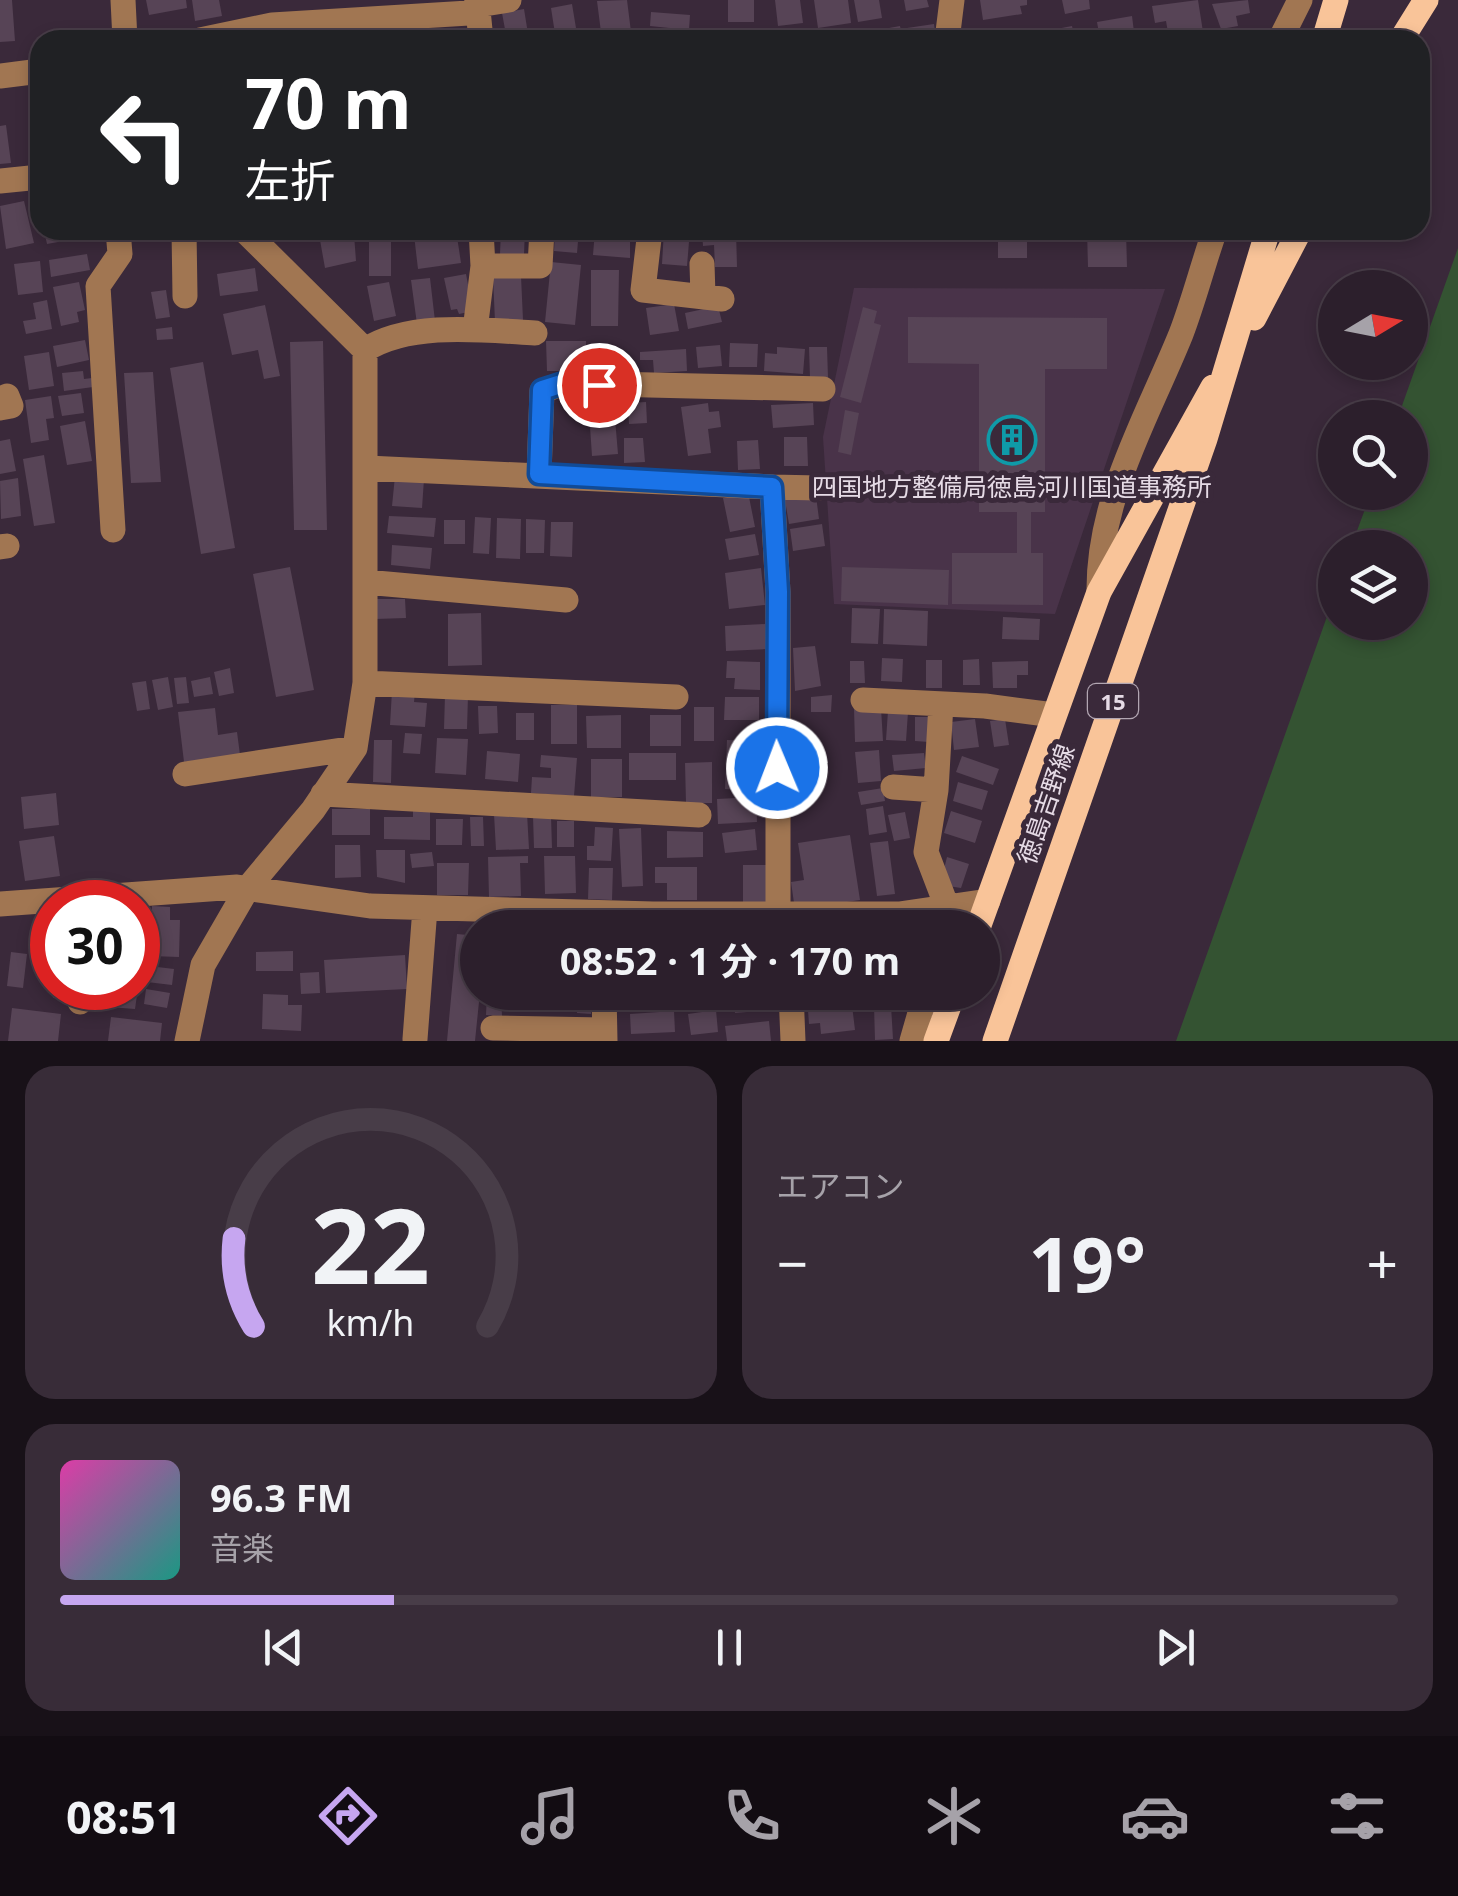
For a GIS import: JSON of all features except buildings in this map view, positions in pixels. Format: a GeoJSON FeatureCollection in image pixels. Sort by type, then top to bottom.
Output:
{"type":"FeatureCollection","features":[{"type":"Feature","properties":{"kind":"main road"},"geometry":{"type":"LineString","coordinates":[[1327,30],[1336,0]]}},
{"type":"Feature","properties":{"kind":"main road"},"geometry":{"type":"LineString","coordinates":[[1407,30],[1426,0]]}},
{"type":"Feature","properties":{"kind":"main road","name":"徳島吉野線"},"geometry":{"type":"LineString","coordinates":[[994,1041],[1231,360],[1265,240]]}},
{"type":"Feature","properties":{"kind":"main road","name":"徳島吉野線"},"geometry":{"type":"LineString","coordinates":[[985,910],[1100,592],[1295,240]]}},
{"type":"Feature","properties":{"kind":"main road"},"geometry":{"type":"LineString","coordinates":[[936,1041],[947,1010]]}},
{"type":"Feature","properties":{"kind":"street"},"geometry":{"type":"LineString","coordinates":[[122,0],[124,30]]}},
{"type":"Feature","properties":{"kind":"street"},"geometry":{"type":"LineString","coordinates":[[248,30],[272,25],[469,14],[478,2],[508,0]]}},
{"type":"Feature","properties":{"kind":"street"},"geometry":{"type":"LineString","coordinates":[[948,30],[952,0]]}},
{"type":"Feature","properties":{"kind":"street"},"geometry":{"type":"LineString","coordinates":[[1285,30],[1300,0]]}},
{"type":"Feature","properties":{"kind":"street"},"geometry":{"type":"LineString","coordinates":[[478,2],[480,30]]}},
{"type":"Feature","properties":{"kind":"street"},"geometry":{"type":"LineString","coordinates":[[0,76],[30,72]]}},
{"type":"Feature","properties":{"kind":"street"},"geometry":{"type":"LineString","coordinates":[[0,182],[30,178]]}},
{"type":"Feature","properties":{"kind":"street"},"geometry":{"type":"LineString","coordinates":[[113,530],[98,286],[120,254],[119,240]]}},
{"type":"Feature","properties":{"kind":"street"},"geometry":{"type":"LineString","coordinates":[[184,240],[185,296]]}},
{"type":"Feature","properties":{"kind":"street"},"geometry":{"type":"LineString","coordinates":[[187,1041],[203,965],[247,888],[355,748],[365,683],[364,350],[254,240]]}},
{"type":"Feature","properties":{"kind":"street"},"geometry":{"type":"LineString","coordinates":[[475,330],[483,266],[481,240]]}},
{"type":"Feature","properties":{"kind":"street"},"geometry":{"type":"LineString","coordinates":[[483,266],[540,266],[541,240]]}},
{"type":"Feature","properties":{"kind":"street"},"geometry":{"type":"LineString","coordinates":[[649,240],[644,290],[712,297],[702,264]]}},
{"type":"Feature","properties":{"kind":"street"},"geometry":{"type":"LineString","coordinates":[[1100,592],[1099,560],[1123,463],[1181,332],[1212,240]]}},
{"type":"Feature","properties":{"kind":"street"},"geometry":{"type":"LineString","coordinates":[[364,350],[383,338],[475,330],[534,333]]}},
{"type":"Feature","properties":{"kind":"street"},"geometry":{"type":"LineString","coordinates":[[539,474],[542,390],[564,383],[824,389]]}},
{"type":"Feature","properties":{"kind":"street"},"geometry":{"type":"LineString","coordinates":[[366,468],[820,488]]}},
{"type":"Feature","properties":{"kind":"street"},"geometry":{"type":"LineString","coordinates":[[772,487],[785,910]]}},
{"type":"Feature","properties":{"kind":"street"},"geometry":{"type":"LineString","coordinates":[[366,582],[566,600]]}},
{"type":"Feature","properties":{"kind":"street"},"geometry":{"type":"LineString","coordinates":[[365,683],[676,698]]}},
{"type":"Feature","properties":{"kind":"street"},"geometry":{"type":"LineString","coordinates":[[863,700],[1054,715]]}},
{"type":"Feature","properties":{"kind":"street"},"geometry":{"type":"LineString","coordinates":[[941,704],[936,790],[926,852],[947,910]]}},
{"type":"Feature","properties":{"kind":"street"},"geometry":{"type":"LineString","coordinates":[[185,774],[355,748]]}},
{"type":"Feature","properties":{"kind":"street"},"geometry":{"type":"LineString","coordinates":[[893,787],[936,790]]}},
{"type":"Feature","properties":{"kind":"street"},"geometry":{"type":"LineString","coordinates":[[323,794],[699,814]]}},
{"type":"Feature","properties":{"kind":"street"},"geometry":{"type":"LineString","coordinates":[[160,895],[247,888],[370,906],[460,910]]}},
{"type":"Feature","properties":{"kind":"street"},"geometry":{"type":"LineString","coordinates":[[961,910],[988,902]]}},
{"type":"Feature","properties":{"kind":"street"},"geometry":{"type":"LineString","coordinates":[[0,904],[30,903]]}},
{"type":"Feature","properties":{"kind":"street"},"geometry":{"type":"LineString","coordinates":[[415,1039],[426,908]]}},
{"type":"Feature","properties":{"kind":"street"},"geometry":{"type":"LineString","coordinates":[[493,1028],[604,1036],[604,1010]]}},
{"type":"Feature","properties":{"kind":"street"},"geometry":{"type":"LineString","coordinates":[[792,1010],[793,1041]]}},
{"type":"Feature","properties":{"kind":"street"},"geometry":{"type":"LineString","coordinates":[[912,1041],[921,1010]]}},
{"type":"Feature","properties":{"kind":"shaded area"},"geometry":{"type":"Polygon","coordinates":[[[854,288],[1165,289],[1055,614],[834,604],[823,437],[854,288]]]}},
{"type":"Feature","properties":{"kind":"green space"},"geometry":{"type":"Polygon","coordinates":[[[1458,248],[1458,1041],[1176,1041],[1319,640],[1428,640],[1428,530],[1357,530],[1365,510],[1428,510],[1428,400],[1404,400],[1411,380],[1428,380],[1428,332],[1458,248]]]}},
{"type":"Feature","properties":{"kind":"place","name":"四国地方整備局徳島河川国道事務所"},"geometry":{"type":"Point","coordinates":[1012,440]}},
{"type":"Feature","properties":{"kind":"route"},"geometry":{"type":"LineString","coordinates":[[599,385],[564,383],[542,390],[539,474],[772,487],[778,592],[777,768]]}}]}
